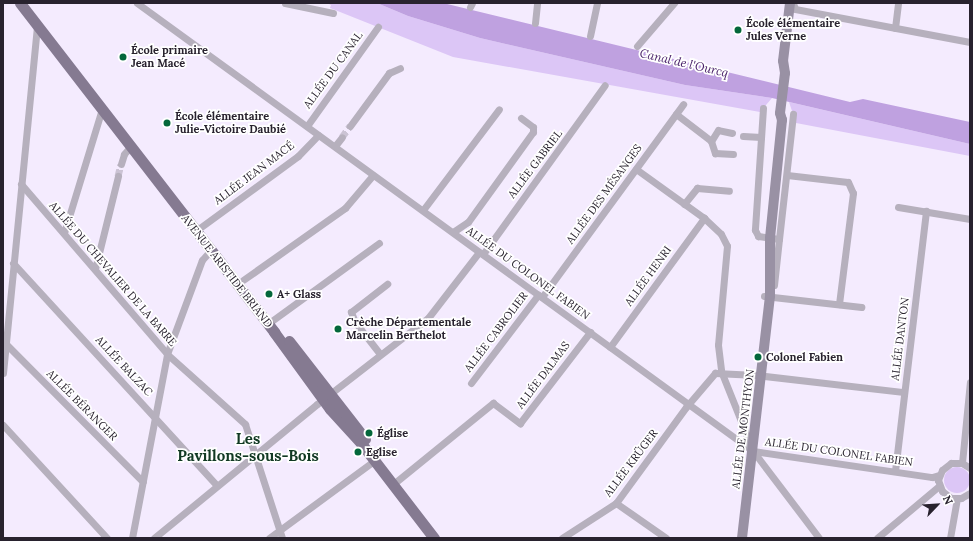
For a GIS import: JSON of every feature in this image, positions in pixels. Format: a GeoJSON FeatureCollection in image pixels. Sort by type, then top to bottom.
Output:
{"type":"FeatureCollection","features":[{"type":"Feature","properties":{"kind":"main road","name":"AVENUE ARISTIDE BRIAND"},"geometry":{"type":"LineString","coordinates":[[20,3],[281,341],[397,481],[442,538]]}},
{"type":"Feature","properties":{"kind":"main road","name":"AVENUE ARISTIDE BRIAND"},"geometry":{"type":"LineString","coordinates":[[30,3],[243,280],[374,461],[434,538]]}},
{"type":"Feature","properties":{"kind":"street","name":"ALLÉE DU COLONEL FABIEN"},"geometry":{"type":"LineString","coordinates":[[137,3],[753,450],[932,477],[939,475]]}},
{"type":"Feature","properties":{"kind":"street"},"geometry":{"type":"LineString","coordinates":[[285,3],[333,13]]}},
{"type":"Feature","properties":{"kind":"street"},"geometry":{"type":"LineString","coordinates":[[535,23],[537,3]]}},
{"type":"Feature","properties":{"kind":"street"},"geometry":{"type":"LineString","coordinates":[[590,36],[597,3]]}},
{"type":"Feature","properties":{"kind":"street"},"geometry":{"type":"LineString","coordinates":[[637,46],[674,3]]}},
{"type":"Feature","properties":{"kind":"street"},"geometry":{"type":"LineString","coordinates":[[895,28],[898,3]]}},
{"type":"Feature","properties":{"kind":"street"},"geometry":{"type":"LineString","coordinates":[[794,5],[895,28],[970,42]]}},
{"type":"Feature","properties":{"kind":"street","name":"ALLÉE DE MONTHYON"},"geometry":{"type":"LineString","coordinates":[[742,538],[767,322],[767,296],[771,238],[782,120],[780,113],[784,76],[789,62],[794,5]]}},
{"type":"Feature","properties":{"kind":"street"},"geometry":{"type":"LineString","coordinates":[[3,373],[37,25]]}},
{"type":"Feature","properties":{"kind":"street","name":"ALLÉE DU CANAL"},"geometry":{"type":"LineString","coordinates":[[306,126],[378,27]]}},
{"type":"Feature","properties":{"kind":"street"},"geometry":{"type":"LineString","coordinates":[[35,43],[46,37]]}},
{"type":"Feature","properties":{"kind":"street"},"geometry":{"type":"LineString","coordinates":[[350,126],[389,73],[400,68]]}},
{"type":"Feature","properties":{"kind":"street","name":"ALLÉE GABRIEL"},"geometry":{"type":"LineString","coordinates":[[154,538],[327,396],[428,318],[481,253],[605,85]]}},
{"type":"Feature","properties":{"kind":"street","name":"ALLÉE DES MÉSANGES"},"geometry":{"type":"LineString","coordinates":[[540,296],[683,104]]}},
{"type":"Feature","properties":{"kind":"street"},"geometry":{"type":"LineString","coordinates":[[763,108],[754,230],[758,236],[771,238]]}},
{"type":"Feature","properties":{"kind":"street"},"geometry":{"type":"LineString","coordinates":[[64,233],[102,109]]}},
{"type":"Feature","properties":{"kind":"street"},"geometry":{"type":"LineString","coordinates":[[422,210],[499,109]]}},
{"type":"Feature","properties":{"kind":"street"},"geometry":{"type":"LineString","coordinates":[[676,114],[710,141],[715,153],[733,154]]}},
{"type":"Feature","properties":{"kind":"street","name":"ALLÉE DE MONTHYON"},"geometry":{"type":"LineString","coordinates":[[771,238],[787,175],[793,114]]}},
{"type":"Feature","properties":{"kind":"street"},"geometry":{"type":"LineString","coordinates":[[453,232],[468,222],[533,132],[533,127],[521,118]]}},
{"type":"Feature","properties":{"kind":"street"},"geometry":{"type":"LineString","coordinates":[[710,141],[718,130],[732,133]]}},
{"type":"Feature","properties":{"kind":"street","name":"ALLÉE JEAN MACÉ"},"geometry":{"type":"LineString","coordinates":[[201,227],[298,156],[318,135]]}},
{"type":"Feature","properties":{"kind":"street"},"geometry":{"type":"LineString","coordinates":[[744,136],[761,137]]}},
{"type":"Feature","properties":{"kind":"street"},"geometry":{"type":"LineString","coordinates":[[335,146],[342,138]]}},
{"type":"Feature","properties":{"kind":"street"},"geometry":{"type":"LineString","coordinates":[[121,164],[124,154],[130,146]]}},
{"type":"Feature","properties":{"kind":"street"},"geometry":{"type":"LineString","coordinates":[[636,169],[704,218],[721,234],[727,246],[718,345],[721,371],[744,431],[753,450],[819,538]]}},
{"type":"Feature","properties":{"kind":"street"},"geometry":{"type":"LineString","coordinates":[[243,280],[345,208],[373,175]]}},
{"type":"Feature","properties":{"kind":"street"},"geometry":{"type":"LineString","coordinates":[[787,175],[848,182],[853,193],[839,304]]}},
{"type":"Feature","properties":{"kind":"street"},"geometry":{"type":"LineString","coordinates":[[95,269],[118,176]]}},
{"type":"Feature","properties":{"kind":"street","name":"ALLÉE DU CHEVALIER DE LA BARRE"},"geometry":{"type":"LineString","coordinates":[[21,184],[167,354],[245,424],[277,531],[282,538]]}},
{"type":"Feature","properties":{"kind":"street"},"geometry":{"type":"LineString","coordinates":[[684,204],[697,188],[729,191]]}},
{"type":"Feature","properties":{"kind":"street"},"geometry":{"type":"LineString","coordinates":[[898,206],[970,219]]}},
{"type":"Feature","properties":{"kind":"street","name":"ALLÉE DANTON"},"geometry":{"type":"LineString","coordinates":[[895,471],[926,210]]}},
{"type":"Feature","properties":{"kind":"street","name":"ALLÉE HENRI"},"geometry":{"type":"LineString","coordinates":[[610,347],[704,218]]}},
{"type":"Feature","properties":{"kind":"street"},"geometry":{"type":"LineString","coordinates":[[273,320],[379,243]]}},
{"type":"Feature","properties":{"kind":"street"},"geometry":{"type":"LineString","coordinates":[[132,538],[167,354],[202,260],[211,250]]}},
{"type":"Feature","properties":{"kind":"street","name":"ALLÉE BALZAC"},"geometry":{"type":"LineString","coordinates":[[13,263],[154,416],[216,486]]}},
{"type":"Feature","properties":{"kind":"street"},"geometry":{"type":"LineString","coordinates":[[380,354],[355,322],[351,312],[387,284]]}},
{"type":"Feature","properties":{"kind":"street","name":"ALLÉE CABROLIER"},"geometry":{"type":"LineString","coordinates":[[471,383],[540,296]]}},
{"type":"Feature","properties":{"kind":"street"},"geometry":{"type":"LineString","coordinates":[[767,296],[861,307]]}},
{"type":"Feature","properties":{"kind":"street","name":"ALLÉE DALMAS"},"geometry":{"type":"LineString","coordinates":[[397,481],[493,403],[520,423],[590,332]]}},
{"type":"Feature","properties":{"kind":"street","name":"ALLÉE BÉRANGER"},"geometry":{"type":"LineString","coordinates":[[6,344],[143,482]]}},
{"type":"Feature","properties":{"kind":"street"},"geometry":{"type":"LineString","coordinates":[[721,371],[904,392]]}},
{"type":"Feature","properties":{"kind":"street","name":"ALLÉE KRÜGER"},"geometry":{"type":"LineString","coordinates":[[562,538],[616,503],[689,404],[715,373],[721,371]]}},
{"type":"Feature","properties":{"kind":"street"},"geometry":{"type":"LineString","coordinates":[[962,463],[970,382]]}},
{"type":"Feature","properties":{"kind":"street"},"geometry":{"type":"LineString","coordinates":[[3,425],[107,538]]}},
{"type":"Feature","properties":{"kind":"street"},"geometry":{"type":"LineString","coordinates":[[736,438],[744,431]]}},
{"type":"Feature","properties":{"kind":"street"},"geometry":{"type":"LineString","coordinates":[[269,538],[374,461]]}},
{"type":"Feature","properties":{"kind":"street"},"geometry":{"type":"LineString","coordinates":[[970,468],[962,463],[946,466],[939,475],[939,486],[946,495],[957,499],[970,493]]}},
{"type":"Feature","properties":{"kind":"street"},"geometry":{"type":"LineString","coordinates":[[878,538],[939,486]]}},
{"type":"Feature","properties":{"kind":"street"},"geometry":{"type":"LineString","coordinates":[[950,538],[957,499]]}},
{"type":"Feature","properties":{"kind":"street"},"geometry":{"type":"LineString","coordinates":[[616,503],[666,538]]}},
{"type":"Feature","properties":{"kind":"shaded area"},"geometry":{"type":"Polygon","coordinates":[[[327,3],[377,3],[408,16],[480,38],[685,85],[772,98],[760,112],[453,57],[330,8],[331,5],[327,3]]]}},
{"type":"Feature","properties":{"kind":"shaded area"},"geometry":{"type":"Polygon","coordinates":[[[789,102],[970,144],[970,156],[796,123],[789,102]]]}},
{"type":"Feature","properties":{"kind":"shaded area"},"geometry":{"type":"Polygon","coordinates":[[[957,467],[966,471],[970,480],[966,489],[957,493],[948,489],[944,480],[948,471],[957,467]]]}},
{"type":"Feature","properties":{"kind":"water","name":"Canal de l'Ourcq"},"geometry":{"type":"Polygon","coordinates":[[[377,3],[443,3],[850,102],[863,99],[970,122],[970,144],[772,98],[685,85],[480,38],[408,16],[377,3]]]}},
{"type":"Feature","properties":{"kind":"tunnel"},"geometry":{"type":"LineString","coordinates":[[342,137],[350,126]]}},
{"type":"Feature","properties":{"kind":"tunnel"},"geometry":{"type":"LineString","coordinates":[[118,176],[121,164]]}},
{"type":"Feature","properties":{"kind":"place","name":"École élémentaire Jules Verne"},"geometry":{"type":"Point","coordinates":[738,30]}},
{"type":"Feature","properties":{"kind":"place","name":"École primaire Jean Macé"},"geometry":{"type":"Point","coordinates":[123,57]}},
{"type":"Feature","properties":{"kind":"place","name":"École élémentaire Julie-Victoire Daubié"},"geometry":{"type":"Point","coordinates":[167,123]}},
{"type":"Feature","properties":{"kind":"place","name":"A+ Glass"},"geometry":{"type":"Point","coordinates":[269,294]}},
{"type":"Feature","properties":{"kind":"place","name":"Crèche Départementale Marcelin Berthelot"},"geometry":{"type":"Point","coordinates":[338,329]}},
{"type":"Feature","properties":{"kind":"place","name":"Colonel Fabien"},"geometry":{"type":"Point","coordinates":[758,357]}},
{"type":"Feature","properties":{"kind":"place","name":"Église"},"geometry":{"type":"Point","coordinates":[369,433]}},
{"type":"Feature","properties":{"kind":"place","name":"Eglise"},"geometry":{"type":"Point","coordinates":[358,452]}},
{"type":"Feature","properties":{"kind":"district","name":"Les Pavillons-sous-Bois"},"geometry":{"type":"Point","coordinates":[248,446]}}]}
